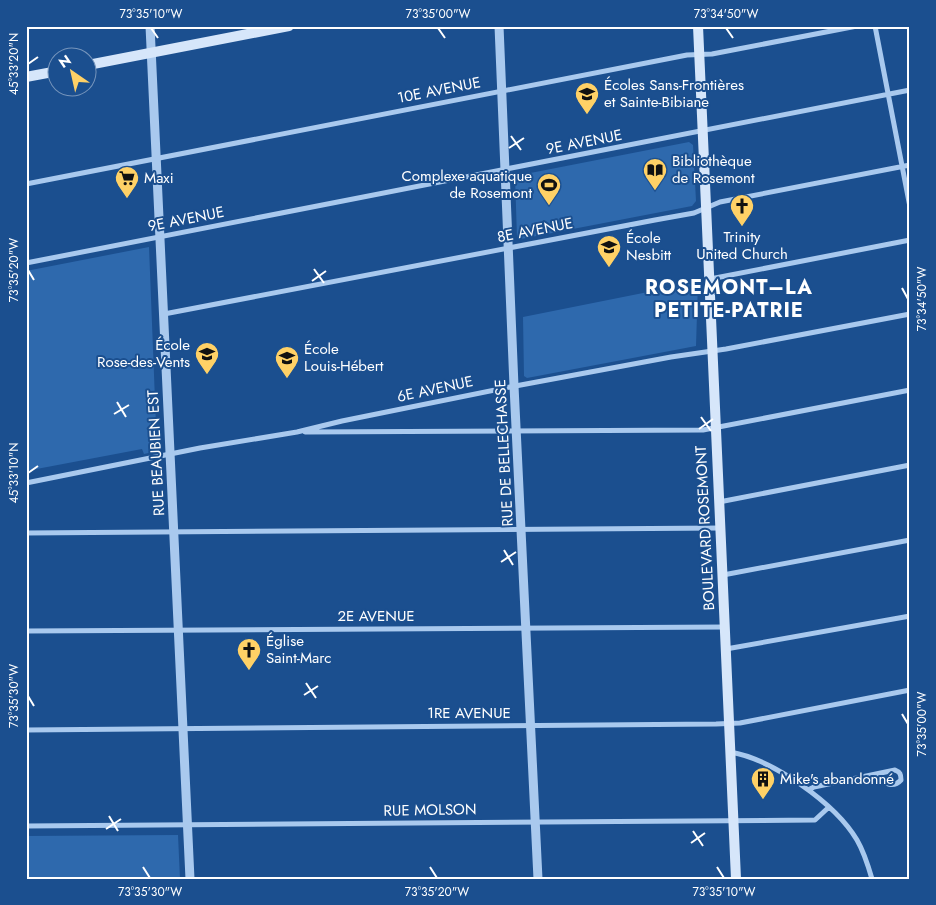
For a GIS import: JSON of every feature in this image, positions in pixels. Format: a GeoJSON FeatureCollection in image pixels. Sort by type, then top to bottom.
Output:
{"type":"FeatureCollection","features":[{"type":"Feature","properties":{"kind":"main road"},"geometry":{"type":"LineString","coordinates":[[98,63],[289,26]]}},
{"type":"Feature","properties":{"kind":"main road","name":"BOULEVARD ROSEMONT"},"geometry":{"type":"LineString","coordinates":[[698,26],[736,879]]}},
{"type":"Feature","properties":{"kind":"main road"},"geometry":{"type":"LineString","coordinates":[[26,77],[48,73]]}},
{"type":"Feature","properties":{"kind":"street","name":"RUE BEAUBIEN EST"},"geometry":{"type":"LineString","coordinates":[[150,26],[190,879]]}},
{"type":"Feature","properties":{"kind":"street","name":"RUE DE BELLECHASSE"},"geometry":{"type":"LineString","coordinates":[[499,26],[510,248],[516,432],[538,879]]}},
{"type":"Feature","properties":{"kind":"street","name":"10E AVENUE"},"geometry":{"type":"LineString","coordinates":[[26,184],[687,55],[712,54],[857,26]]}},
{"type":"Feature","properties":{"kind":"street"},"geometry":{"type":"LineString","coordinates":[[875,26],[910,207]]}},
{"type":"Feature","properties":{"kind":"street","name":"9E AVENUE"},"geometry":{"type":"LineString","coordinates":[[26,263],[910,90]]}},
{"type":"Feature","properties":{"kind":"street","name":"8E AVENUE"},"geometry":{"type":"LineString","coordinates":[[164,314],[689,214],[720,202],[910,165]]}},
{"type":"Feature","properties":{"kind":"street"},"geometry":{"type":"LineString","coordinates":[[710,279],[910,240]]}},
{"type":"Feature","properties":{"kind":"street","name":"6E AVENUE"},"geometry":{"type":"LineString","coordinates":[[26,483],[170,454],[297,432],[514,386],[910,314]]}},
{"type":"Feature","properties":{"kind":"street"},"geometry":{"type":"LineString","coordinates":[[297,432],[703,430],[910,390]]}},
{"type":"Feature","properties":{"kind":"street"},"geometry":{"type":"LineString","coordinates":[[719,502],[910,465]]}},
{"type":"Feature","properties":{"kind":"street"},"geometry":{"type":"LineString","coordinates":[[26,533],[720,528]]}},
{"type":"Feature","properties":{"kind":"street"},"geometry":{"type":"LineString","coordinates":[[722,575],[910,540]]}},
{"type":"Feature","properties":{"kind":"street"},"geometry":{"type":"LineString","coordinates":[[726,649],[910,616]]}},
{"type":"Feature","properties":{"kind":"street","name":"2E AVENUE"},"geometry":{"type":"LineString","coordinates":[[26,631],[726,627]]}},
{"type":"Feature","properties":{"kind":"street","name":"1RE AVENUE"},"geometry":{"type":"LineString","coordinates":[[26,730],[729,723],[910,690]]}},
{"type":"Feature","properties":{"kind":"street"},"geometry":{"type":"LineString","coordinates":[[730,752],[763,762],[808,790],[829,807],[856,839],[865,856],[872,879]]}},
{"type":"Feature","properties":{"kind":"street"},"geometry":{"type":"LineString","coordinates":[[808,790],[814,787],[873,776],[894,770],[899,771],[901,780],[894,785],[889,785],[873,776]]}},
{"type":"Feature","properties":{"kind":"street","name":"RUE MOLSON"},"geometry":{"type":"LineString","coordinates":[[26,826],[815,820],[829,807]]}},
{"type":"Feature","properties":{"kind":"shaded area"},"geometry":{"type":"Polygon","coordinates":[[[689,142],[693,145],[696,201],[692,206],[521,239],[517,238],[515,176],[689,142]]]}},
{"type":"Feature","properties":{"kind":"shaded area"},"geometry":{"type":"Polygon","coordinates":[[[149,247],[157,451],[144,454],[142,449],[26,471],[26,271],[149,247]]]}},
{"type":"Feature","properties":{"kind":"shaded area"},"geometry":{"type":"Polygon","coordinates":[[[698,282],[696,346],[527,378],[524,376],[523,317],[698,282]]]}},
{"type":"Feature","properties":{"kind":"shaded area"},"geometry":{"type":"Polygon","coordinates":[[[178,835],[180,879],[26,879],[26,836],[178,835]]]}},
{"type":"Feature","properties":{"kind":"place","name":"Écoles Sans-Frontières et Sainte-Bibiane"},"geometry":{"type":"Point","coordinates":[587,115]}},
{"type":"Feature","properties":{"kind":"place","name":"Bibliothèque de Rosemont"},"geometry":{"type":"Point","coordinates":[655,191]}},
{"type":"Feature","properties":{"kind":"place","name":"Maxi"},"geometry":{"type":"Point","coordinates":[127,199]}},
{"type":"Feature","properties":{"kind":"place","name":"Complexe aquatique de Rosemont"},"geometry":{"type":"Point","coordinates":[549,206]}},
{"type":"Feature","properties":{"kind":"place","name":"Trinity United Church"},"geometry":{"type":"Point","coordinates":[742,227]}},
{"type":"Feature","properties":{"kind":"place","name":"École Nesbitt"},"geometry":{"type":"Point","coordinates":[609,268]}},
{"type":"Feature","properties":{"kind":"place","name":"École Rose-des-Vents"},"geometry":{"type":"Point","coordinates":[207,375]}},
{"type":"Feature","properties":{"kind":"place","name":"École Louis-Hébert"},"geometry":{"type":"Point","coordinates":[287,379]}},
{"type":"Feature","properties":{"kind":"place","name":"Église Saint-Marc"},"geometry":{"type":"Point","coordinates":[249,671]}},
{"type":"Feature","properties":{"kind":"place","name":"Mike's abandonné"},"geometry":{"type":"Point","coordinates":[763,800]}},
{"type":"Feature","properties":{"kind":"district","name":"ROSEMONT–LA PETITE-PATRIE"},"geometry":{"type":"Point","coordinates":[729,298]}}]}
